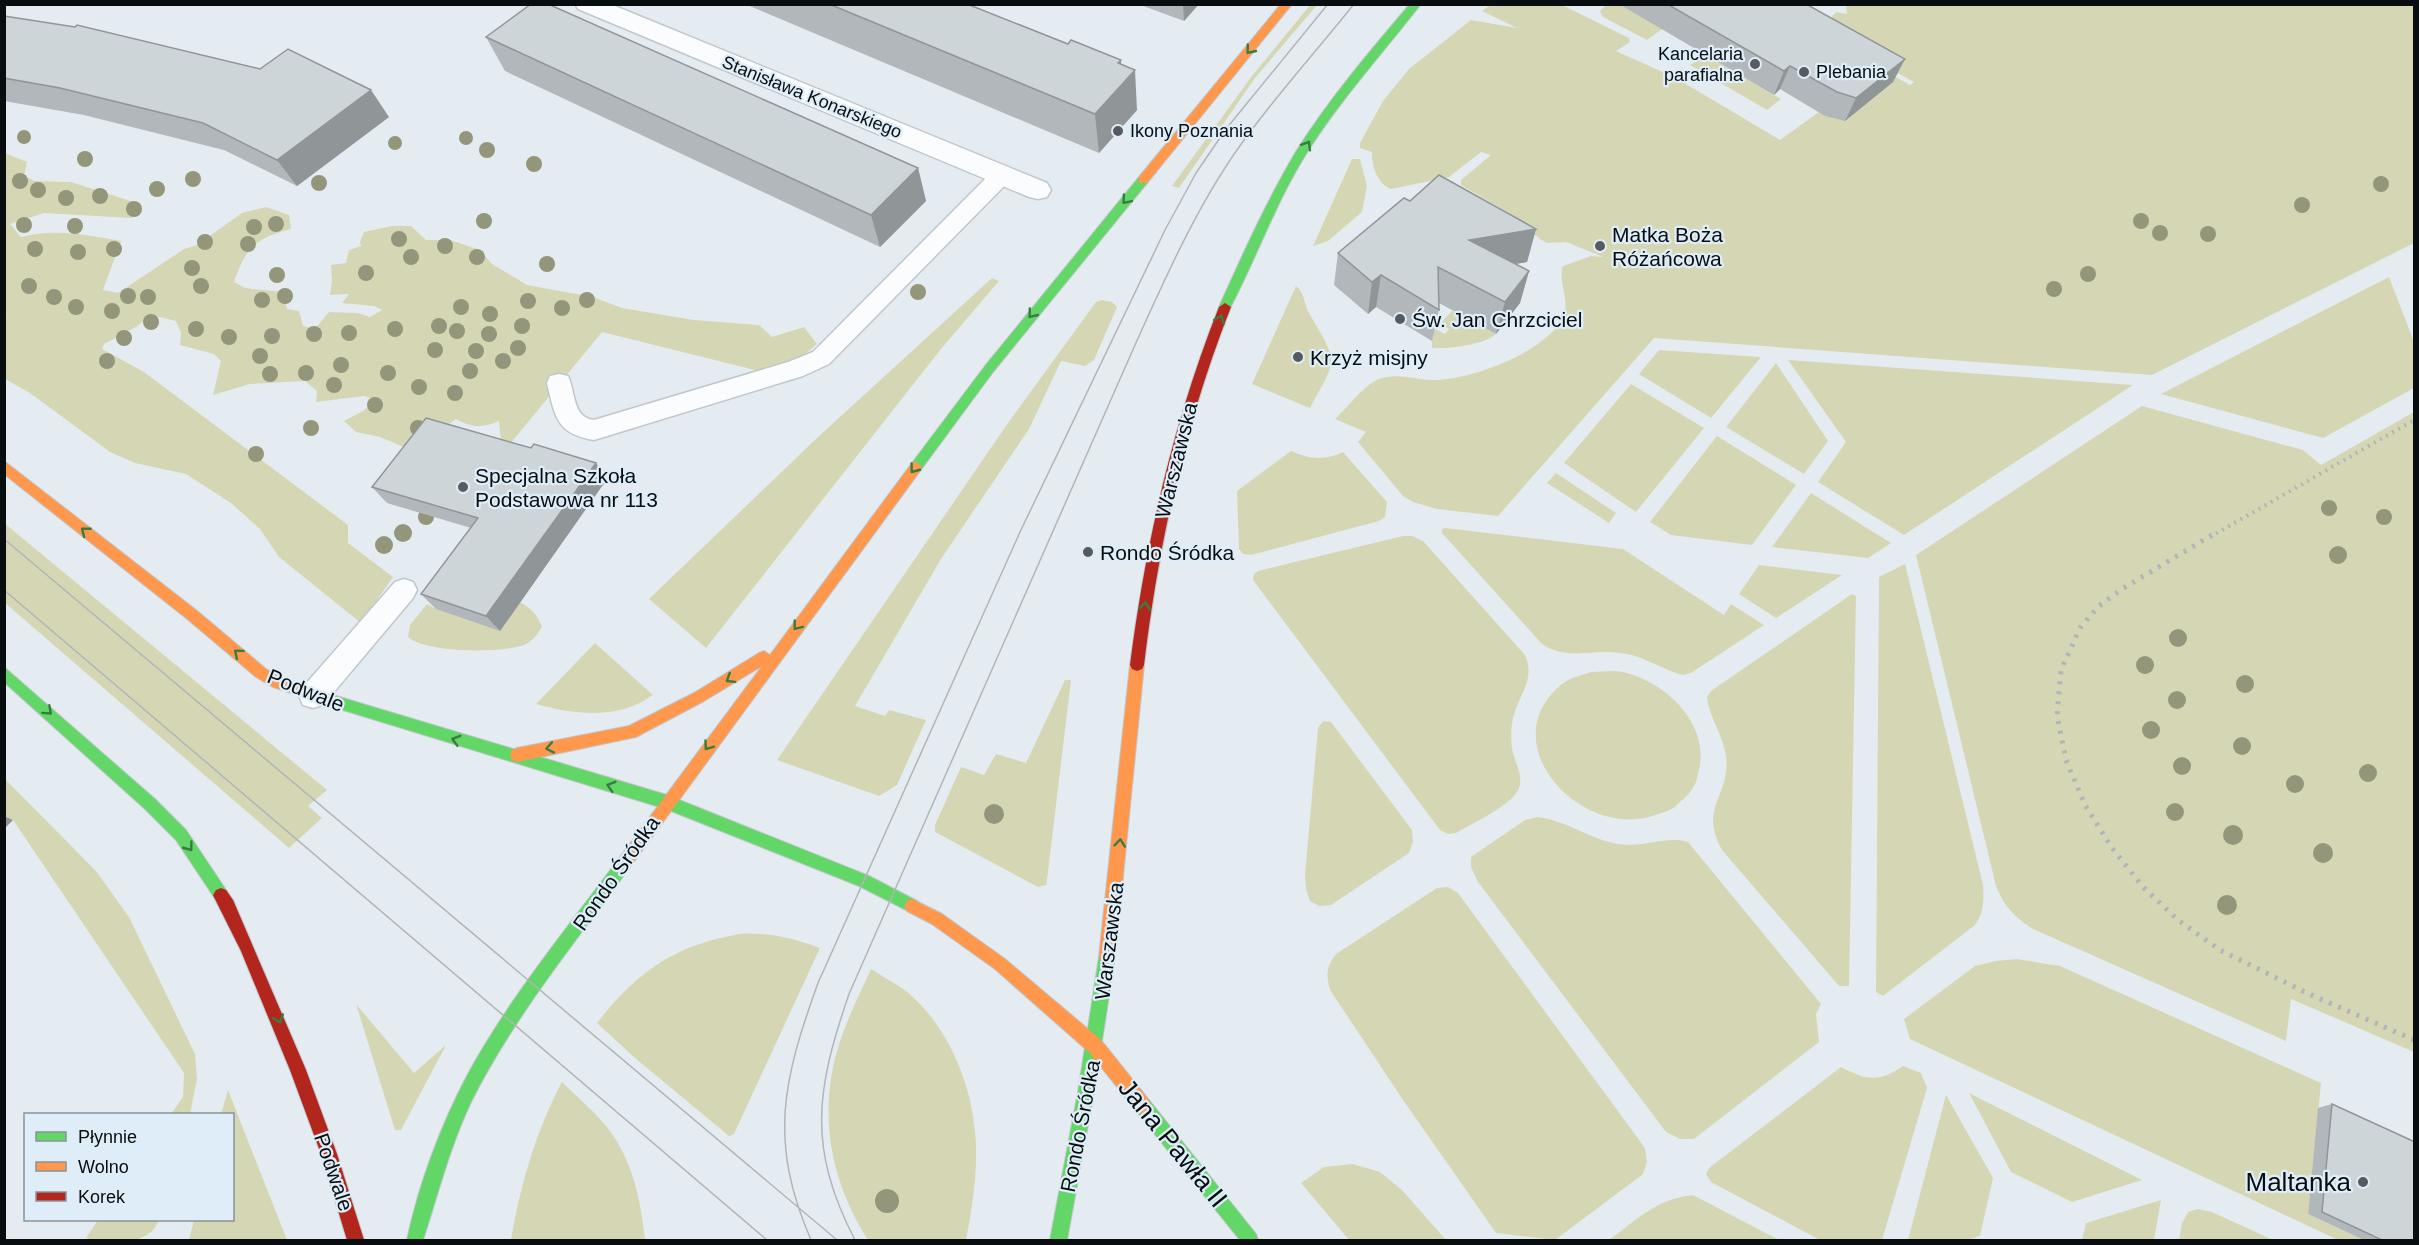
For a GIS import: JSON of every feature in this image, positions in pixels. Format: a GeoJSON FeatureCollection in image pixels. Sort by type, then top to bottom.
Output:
{"type":"FeatureCollection","features":[{"type":"Feature","properties":{"kind":"main road"},"geometry":{"type":"LineString","coordinates":[[667,802],[1011,340],[1287,4]]}},
{"type":"Feature","properties":{"kind":"main road","name":"Warszawska"},"geometry":{"type":"LineString","coordinates":[[1095,1047],[1106,970],[1137,664],[1148,579],[1165,493],[1199,374],[1226,303],[1285,183],[1320,124],[1351,81],[1416,4]]}},
{"type":"Feature","properties":{"kind":"main road","name":"Podwale"},"geometry":{"type":"LineString","coordinates":[[4,466],[261,673],[278,683],[313,696],[667,802]]}},
{"type":"Feature","properties":{"kind":"main road"},"geometry":{"type":"LineString","coordinates":[[512,756],[631,732],[709,691],[780,648]]}},
{"type":"Feature","properties":{"kind":"main road","name":"Podwale"},"geometry":{"type":"LineString","coordinates":[[4,673],[134,789],[174,829],[193,851],[228,905],[278,1016],[346,1205],[356,1240]]}},
{"type":"Feature","properties":{"kind":"main road","name":"Rondo Śródka"},"geometry":{"type":"LineString","coordinates":[[414,1240],[444,1147],[474,1079],[509,1023],[667,802],[864,881],[937,919],[1000,964],[1095,1047],[1058,1240]]}},
{"type":"Feature","properties":{"kind":"main road","name":"Jana Pawła II"},"geometry":{"type":"LineString","coordinates":[[1095,1047],[1250,1240]]}},
{"type":"Feature","properties":{"kind":"street","name":"Stanisława Konarskiego"},"geometry":{"type":"LineString","coordinates":[[587,4],[1038,190]]}},
{"type":"Feature","properties":{"kind":"lane"},"geometry":{"type":"LineString","coordinates":[[559,383],[569,420],[581,429],[594,430],[795,369],[821,358],[1002,176]]}},
{"type":"Feature","properties":{"kind":"lane"},"geometry":{"type":"LineString","coordinates":[[313,696],[404,590]]}},
{"type":"Feature","properties":{"kind":"green space"},"geometry":{"type":"Polygon","coordinates":[[[1311,4],[1317,5],[1255,78],[1179,188],[1172,186],[1252,76],[1311,4]]]}},
{"type":"Feature","properties":{"kind":"green space"},"geometry":{"type":"Polygon","coordinates":[[[1490,5],[1562,5],[1629,38],[1630,42],[1616,51],[1676,78],[1780,140],[1819,112],[1844,120],[1834,43],[1910,85],[1914,82],[1833,37],[1807,44],[1836,12],[1847,14],[1846,5],[2414,5],[2414,243],[2152,375],[1654,338],[1498,516],[1437,509],[1413,502],[1403,496],[1358,442],[1366,432],[1335,419],[1365,388],[1382,378],[1396,376],[1433,380],[1449,379],[1485,370],[1539,343],[1552,332],[1565,313],[1563,266],[1591,256],[1603,257],[1566,242],[1547,243],[1511,214],[1461,185],[1461,180],[1491,155],[1481,152],[1449,177],[1391,189],[1382,183],[1376,174],[1372,152],[1360,148],[1360,143],[1383,101],[1409,69],[1471,20],[1517,28],[1482,11],[1490,5]]]}},
{"type":"Feature","properties":{"kind":"green space"},"geometry":{"type":"Polygon","coordinates":[[[1606,5],[1619,5],[1672,22],[1647,40],[1603,17],[1600,11],[1606,5]]]}},
{"type":"Feature","properties":{"kind":"green space"},"geometry":{"type":"Polygon","coordinates":[[[1705,55],[1781,99],[1767,110],[1690,65],[1705,55]]]}},
{"type":"Feature","properties":{"kind":"green space"},"geometry":{"type":"Polygon","coordinates":[[[5,153],[27,162],[24,176],[35,181],[71,182],[137,203],[132,218],[44,213],[10,224],[21,237],[59,233],[121,241],[103,290],[118,293],[184,249],[197,245],[242,213],[266,207],[289,215],[291,229],[269,236],[254,246],[243,260],[234,282],[245,288],[284,292],[287,309],[299,311],[303,326],[315,329],[329,312],[358,313],[370,317],[382,310],[374,306],[342,303],[349,294],[330,295],[331,265],[346,263],[349,250],[361,246],[360,242],[364,232],[392,226],[411,226],[426,240],[450,240],[480,250],[492,264],[527,285],[593,297],[622,308],[694,320],[759,325],[772,337],[804,327],[817,344],[798,360],[759,371],[602,332],[510,444],[501,443],[499,421],[477,426],[456,419],[441,430],[404,447],[380,437],[356,432],[344,421],[376,401],[364,396],[316,402],[317,391],[305,381],[250,384],[213,395],[221,361],[214,354],[180,345],[181,333],[176,321],[151,315],[136,327],[104,344],[102,349],[144,372],[348,525],[348,543],[393,577],[361,623],[279,557],[260,529],[231,503],[186,474],[135,463],[110,452],[30,393],[5,379],[5,320],[7,320],[4,319],[5,153]]]}},
{"type":"Feature","properties":{"kind":"green space"},"geometry":{"type":"Polygon","coordinates":[[[1352,159],[1360,159],[1367,186],[1362,212],[1328,241],[1313,246],[1352,159]]]}},
{"type":"Feature","properties":{"kind":"green space"},"geometry":{"type":"Polygon","coordinates":[[[2389,277],[2414,342],[2414,388],[2323,438],[2161,394],[2389,277]]]}},
{"type":"Feature","properties":{"kind":"green space"},"geometry":{"type":"Polygon","coordinates":[[[992,278],[999,281],[941,349],[706,648],[649,599],[818,437],[992,278]]]}},
{"type":"Feature","properties":{"kind":"green space"},"geometry":{"type":"Polygon","coordinates":[[[1296,286],[1326,343],[1331,361],[1330,370],[1310,408],[1252,384],[1296,286]]]}},
{"type":"Feature","properties":{"kind":"green space"},"geometry":{"type":"Polygon","coordinates":[[[1102,300],[1112,302],[1117,307],[1094,360],[1085,366],[1061,361],[1029,429],[941,559],[855,706],[885,716],[889,710],[926,720],[897,785],[879,796],[777,760],[1008,423],[1096,302],[1102,300]]]}},
{"type":"Feature","properties":{"kind":"green space"},"geometry":{"type":"Polygon","coordinates":[[[1452,311],[1496,334],[1475,344],[1432,348],[1432,333],[1435,329],[1445,334],[1449,329],[1440,324],[1452,311]]]}},
{"type":"Feature","properties":{"kind":"green space"},"geometry":{"type":"Polygon","coordinates":[[[1659,350],[1761,357],[1711,418],[1639,374],[1659,350]]]}},
{"type":"Feature","properties":{"kind":"green space"},"geometry":{"type":"Polygon","coordinates":[[[1788,360],[2133,385],[1904,535],[1818,482],[1846,442],[1788,360]]]}},
{"type":"Feature","properties":{"kind":"green space"},"geometry":{"type":"Polygon","coordinates":[[[1776,363],[1828,441],[1804,474],[1726,427],[1776,363]]]}},
{"type":"Feature","properties":{"kind":"green space"},"geometry":{"type":"Polygon","coordinates":[[[1631,384],[1704,428],[1636,512],[1564,463],[1631,384]]]}},
{"type":"Feature","properties":{"kind":"green space"},"geometry":{"type":"Polygon","coordinates":[[[2142,406],[2303,450],[2321,465],[2414,412],[2414,1052],[2291,999],[2286,1041],[2033,929],[2010,911],[1996,886],[1916,555],[2142,406]]]}},
{"type":"Feature","properties":{"kind":"green space"},"geometry":{"type":"Polygon","coordinates":[[[1717,436],[1796,485],[1752,545],[1671,535],[1650,522],[1717,436]]]}},
{"type":"Feature","properties":{"kind":"green space"},"geometry":{"type":"Polygon","coordinates":[[[1291,451],[1317,458],[1343,452],[1387,502],[1385,517],[1379,521],[1251,555],[1243,554],[1239,549],[1237,491],[1291,451]]]}},
{"type":"Feature","properties":{"kind":"green space"},"geometry":{"type":"Polygon","coordinates":[[[1556,473],[1616,513],[1609,523],[1547,483],[1556,473]]]}},
{"type":"Feature","properties":{"kind":"green space"},"geometry":{"type":"Polygon","coordinates":[[[1811,493],[1891,543],[1868,558],[1772,547],[1811,493]]]}},
{"type":"Feature","properties":{"kind":"green space"},"geometry":{"type":"Polygon","coordinates":[[[4,523],[327,790],[308,806],[322,818],[289,848],[5,603],[4,523]]]}},
{"type":"Feature","properties":{"kind":"green space"},"geometry":{"type":"Polygon","coordinates":[[[1442,529],[1623,549],[1724,615],[1731,604],[1764,625],[1691,673],[1683,675],[1628,654],[1570,653],[1551,649],[1542,644],[1442,533],[1442,529]]]}},
{"type":"Feature","properties":{"kind":"green space"},"geometry":{"type":"Polygon","coordinates":[[[1403,536],[1412,536],[1423,541],[1525,655],[1528,665],[1527,682],[1514,715],[1511,730],[1512,748],[1520,776],[1517,792],[1489,815],[1456,833],[1448,834],[1440,830],[1253,580],[1254,574],[1258,571],[1403,536]]]}},
{"type":"Feature","properties":{"kind":"green space"},"geometry":{"type":"Polygon","coordinates":[[[1905,564],[1983,885],[1983,901],[1982,911],[1975,925],[1883,996],[1876,992],[1879,577],[1905,564]]]}},
{"type":"Feature","properties":{"kind":"green space"},"geometry":{"type":"Polygon","coordinates":[[[1759,565],[1842,575],[1776,618],[1739,594],[1759,565]]]}},
{"type":"Feature","properties":{"kind":"green space"},"geometry":{"type":"Polygon","coordinates":[[[1852,594],[1856,596],[1849,986],[1839,986],[1722,850],[1715,835],[1714,812],[1724,782],[1726,756],[1707,697],[1711,691],[1852,594]]]}},
{"type":"Feature","properties":{"kind":"green space"},"geometry":{"type":"Polygon","coordinates":[[[520,602],[534,612],[542,627],[526,644],[501,649],[447,649],[417,642],[408,637],[410,625],[427,604],[500,630],[520,602]]]}},
{"type":"Feature","properties":{"kind":"green space"},"geometry":{"type":"Polygon","coordinates":[[[595,643],[653,695],[640,703],[611,712],[581,713],[536,704],[595,643]]]}},
{"type":"Feature","properties":{"kind":"green space"},"geometry":{"type":"Polygon","coordinates":[[[1619,671],[1639,677],[1669,695],[1691,721],[1698,737],[1701,753],[1699,770],[1690,792],[1676,806],[1658,814],[1629,819],[1601,815],[1575,802],[1554,782],[1541,759],[1536,733],[1542,708],[1562,684],[1591,672],[1619,671]]]}},
{"type":"Feature","properties":{"kind":"green space"},"geometry":{"type":"Polygon","coordinates":[[[1065,680],[1071,680],[1047,880],[1046,885],[1038,887],[935,832],[935,825],[961,767],[984,775],[996,754],[1026,763],[1065,680]]]}},
{"type":"Feature","properties":{"kind":"green space"},"geometry":{"type":"Polygon","coordinates":[[[1323,721],[1331,722],[1412,830],[1413,842],[1409,853],[1331,905],[1319,906],[1310,901],[1305,875],[1318,728],[1323,721]]]}},
{"type":"Feature","properties":{"kind":"green space"},"geometry":{"type":"Polygon","coordinates":[[[4,778],[96,871],[129,917],[195,1054],[197,1079],[190,1113],[172,1113],[183,1097],[184,1073],[13,820],[5,817],[4,778]]]}},
{"type":"Feature","properties":{"kind":"green space"},"geometry":{"type":"Polygon","coordinates":[[[1537,817],[1558,822],[1607,842],[1618,844],[1672,840],[1688,842],[1821,1004],[1816,1014],[1819,1042],[1694,1139],[1680,1139],[1666,1132],[1478,882],[1471,867],[1471,857],[1525,820],[1537,817]]]}},
{"type":"Feature","properties":{"kind":"green space"},"geometry":{"type":"Polygon","coordinates":[[[1448,887],[1458,893],[1645,1148],[1647,1162],[1643,1174],[1555,1240],[1496,1233],[1330,990],[1328,971],[1336,954],[1437,888],[1448,887]]]}},
{"type":"Feature","properties":{"kind":"green space"},"geometry":{"type":"Polygon","coordinates":[[[740,934],[780,936],[820,948],[734,1134],[729,1136],[635,1058],[597,1023],[627,989],[659,964],[695,945],[740,934]]]}},
{"type":"Feature","properties":{"kind":"green space"},"geometry":{"type":"Polygon","coordinates":[[[2017,959],[2060,966],[2321,1083],[2308,1214],[2364,1240],[2338,1240],[1910,1039],[1904,1019],[1975,966],[2017,959]]]}},
{"type":"Feature","properties":{"kind":"green space"},"geometry":{"type":"Polygon","coordinates":[[[871,969],[906,991],[922,1006],[947,1041],[965,1081],[976,1145],[974,1193],[966,1240],[868,1240],[843,1191],[830,1140],[828,1114],[830,1087],[843,1033],[871,969]]]}},
{"type":"Feature","properties":{"kind":"green space"},"geometry":{"type":"Polygon","coordinates":[[[356,1004],[414,1073],[446,1045],[401,1130],[395,1130],[356,1004]]]}},
{"type":"Feature","properties":{"kind":"green space"},"geometry":{"type":"Polygon","coordinates":[[[1903,1066],[1921,1073],[1927,1088],[1882,1240],[1820,1240],[1711,1182],[1706,1174],[1709,1168],[1841,1067],[1858,1075],[1872,1078],[1887,1075],[1903,1066]]]}},
{"type":"Feature","properties":{"kind":"green space"},"geometry":{"type":"Polygon","coordinates":[[[562,1082],[601,1120],[622,1151],[638,1195],[645,1240],[511,1240],[530,1159],[544,1119],[562,1082]]]}},
{"type":"Feature","properties":{"kind":"green space"},"geometry":{"type":"Polygon","coordinates":[[[228,1090],[287,1240],[189,1240],[194,1221],[234,1221],[234,1113],[221,1113],[228,1090]]]}},
{"type":"Feature","properties":{"kind":"green space"},"geometry":{"type":"Polygon","coordinates":[[[1969,1093],[2142,1180],[2072,1202],[2011,1172],[1969,1093]]]}},
{"type":"Feature","properties":{"kind":"green space"},"geometry":{"type":"Polygon","coordinates":[[[1946,1095],[1993,1178],[1980,1236],[1967,1240],[1908,1240],[1946,1095]]]}},
{"type":"Feature","properties":{"kind":"green space"},"geometry":{"type":"Polygon","coordinates":[[[1353,1164],[1380,1172],[1402,1190],[1446,1240],[1349,1240],[1301,1183],[1324,1167],[1353,1164]]]}},
{"type":"Feature","properties":{"kind":"green space"},"geometry":{"type":"Polygon","coordinates":[[[1693,1195],[1779,1240],[1609,1240],[1658,1205],[1693,1195]]]}},
{"type":"Feature","properties":{"kind":"green space"},"geometry":{"type":"Polygon","coordinates":[[[2161,1200],[2154,1240],[2082,1240],[2086,1223],[2161,1200]]]}},
{"type":"Feature","properties":{"kind":"green space"},"geometry":{"type":"Polygon","coordinates":[[[2198,1209],[2212,1212],[2273,1240],[2179,1240],[2182,1223],[2188,1212],[2198,1209]]]}},
{"type":"Feature","properties":{"kind":"green space"},"geometry":{"type":"Polygon","coordinates":[[[97,1221],[159,1221],[145,1236],[129,1241],[111,1242],[86,1238],[97,1221]]]}},
{"type":"Feature","properties":{"kind":"building"},"geometry":{"type":"Polygon","coordinates":[[[531,4],[548,4],[918,168],[871,215],[486,37],[531,4]]]}},
{"type":"Feature","properties":{"kind":"building"},"geometry":{"type":"Polygon","coordinates":[[[829,4],[967,4],[1068,44],[1071,40],[1121,60],[1118,63],[1135,70],[1095,114],[829,4]]]}},
{"type":"Feature","properties":{"kind":"building"},"geometry":{"type":"Polygon","coordinates":[[[1667,4],[1806,4],[1905,59],[1856,98],[1837,92],[1790,66],[1784,71],[1667,4]]]}},
{"type":"Feature","properties":{"kind":"building"},"geometry":{"type":"Polygon","coordinates":[[[4,16],[75,27],[77,25],[260,69],[288,49],[371,90],[277,160],[203,123],[60,88],[4,78],[4,16]]]}},
{"type":"Feature","properties":{"kind":"building"},"geometry":{"type":"Polygon","coordinates":[[[1439,175],[1536,229],[1469,240],[1529,271],[1505,302],[1438,267],[1439,310],[1381,275],[1372,282],[1338,253],[1404,198],[1410,201],[1439,175]]]}},
{"type":"Feature","properties":{"kind":"building"},"geometry":{"type":"Polygon","coordinates":[[[426,418],[531,448],[534,444],[596,463],[486,616],[421,594],[478,518],[372,487],[426,418]]]}},
{"type":"Feature","properties":{"kind":"building","name":"Maltanka"},"geometry":{"type":"Polygon","coordinates":[[[2332,1104],[2415,1142],[2415,1240],[2382,1240],[2322,1212],[2332,1104]]]}},
{"type":"Feature","properties":{"kind":"tram line"},"geometry":{"type":"LineString","coordinates":[[799,1208],[789,1172],[785,1141],[785,1111],[796,1050],[818,983],[1020,532],[1165,230],[1196,173],[1226,129],[1328,4]]}},
{"type":"Feature","properties":{"kind":"tram line"},"geometry":{"type":"LineString","coordinates":[[855,1240],[829,1176],[823,1147],[822,1118],[829,1060],[849,994],[1135,345],[1185,238],[1214,185],[1247,136],[1354,4]]}},
{"type":"Feature","properties":{"kind":"tram line"},"geometry":{"type":"LineString","coordinates":[[4,539],[799,1208]]}},
{"type":"Feature","properties":{"kind":"tram line"},"geometry":{"type":"LineString","coordinates":[[4,590],[767,1240]]}},
{"type":"Feature","properties":{"kind":"tram line"},"geometry":{"type":"LineString","coordinates":[[799,1208],[837,1240]]}},
{"type":"Feature","properties":{"kind":"tram line"},"geometry":{"type":"LineString","coordinates":[[799,1208],[811,1240]]}},
{"type":"Feature","properties":{"kind":"railway"},"geometry":{"type":"LineString","coordinates":[[2210,537],[2414,420]]}},
{"type":"Feature","properties":{"kind":"railway"},"geometry":{"type":"LineString","coordinates":[[2212,535],[2122,589],[2099,606],[2080,628],[2061,670],[2057,715],[2066,760],[2085,805],[2112,848],[2143,887],[2178,920],[2220,950],[2307,993],[2414,1040]]}},
{"type":"Feature","properties":{"kind":"traffic: fast"},"geometry":{"type":"LineString","coordinates":[[1225,307],[1266,218],[1301,154],[1350,83],[1416,4]]}},
{"type":"Feature","properties":{"kind":"traffic: fast"},"geometry":{"type":"LineString","coordinates":[[916,467],[989,369],[1143,180]]}},
{"type":"Feature","properties":{"kind":"traffic: fast"},"geometry":{"type":"LineString","coordinates":[[4,673],[150,804],[181,835],[221,895]]}},
{"type":"Feature","properties":{"kind":"traffic: fast"},"geometry":{"type":"LineString","coordinates":[[333,701],[667,802],[864,881],[912,906]]}},
{"type":"Feature","properties":{"kind":"traffic: fast"},"geometry":{"type":"LineString","coordinates":[[415,1240],[448,1137],[475,1078],[528,993],[628,858]]}},
{"type":"Feature","properties":{"kind":"traffic: fast"},"geometry":{"type":"LineString","coordinates":[[1058,1240],[1086,1092],[1107,957]]}},
{"type":"Feature","properties":{"kind":"traffic: fast"},"geometry":{"type":"LineString","coordinates":[[1143,1106],[1250,1240]]}},
{"type":"Feature","properties":{"kind":"traffic: slow"},"geometry":{"type":"LineString","coordinates":[[1143,180],[1287,4]]}},
{"type":"Feature","properties":{"kind":"traffic: slow"},"geometry":{"type":"LineString","coordinates":[[4,466],[191,614],[261,673],[278,683],[333,701]]}},
{"type":"Feature","properties":{"kind":"traffic: slow"},"geometry":{"type":"LineString","coordinates":[[628,858],[916,467]]}},
{"type":"Feature","properties":{"kind":"traffic: slow"},"geometry":{"type":"LineString","coordinates":[[517,755],[631,732],[699,697],[764,657]]}},
{"type":"Feature","properties":{"kind":"traffic: slow"},"geometry":{"type":"LineString","coordinates":[[1107,957],[1137,665]]}},
{"type":"Feature","properties":{"kind":"traffic: slow"},"geometry":{"type":"LineString","coordinates":[[912,906],[937,919],[1000,964],[1095,1046],[1143,1106]]}},
{"type":"Feature","properties":{"kind":"traffic: jam"},"geometry":{"type":"LineString","coordinates":[[1137,665],[1158,528],[1179,438],[1225,307]]}},
{"type":"Feature","properties":{"kind":"traffic: jam"},"geometry":{"type":"LineString","coordinates":[[221,895],[228,905],[298,1070],[329,1154],[356,1240]]}},
{"type":"Feature","properties":{"kind":"place","name":"Kancelaria parafialna"},"geometry":{"type":"Point","coordinates":[1755,64]}},
{"type":"Feature","properties":{"kind":"place","name":"Plebania"},"geometry":{"type":"Point","coordinates":[1804,72]}},
{"type":"Feature","properties":{"kind":"place","name":"Ikony Poznania"},"geometry":{"type":"Point","coordinates":[1118,131]}},
{"type":"Feature","properties":{"kind":"place","name":"Matka Boża Różańcowa"},"geometry":{"type":"Point","coordinates":[1600,246]}},
{"type":"Feature","properties":{"kind":"place","name":"Św. Jan Chrzciciel"},"geometry":{"type":"Point","coordinates":[1400,319]}},
{"type":"Feature","properties":{"kind":"place","name":"Krzyż misjny"},"geometry":{"type":"Point","coordinates":[1298,357]}},
{"type":"Feature","properties":{"kind":"place","name":"Specjalna Szkoła Podstawowa nr 113"},"geometry":{"type":"Point","coordinates":[463,487]}},
{"type":"Feature","properties":{"kind":"place","name":"Rondo Śródka"},"geometry":{"type":"Point","coordinates":[1088,552]}},
{"type":"Feature","properties":{"kind":"place","name":"Maltanka"},"geometry":{"type":"Point","coordinates":[2363,1182]}}]}
